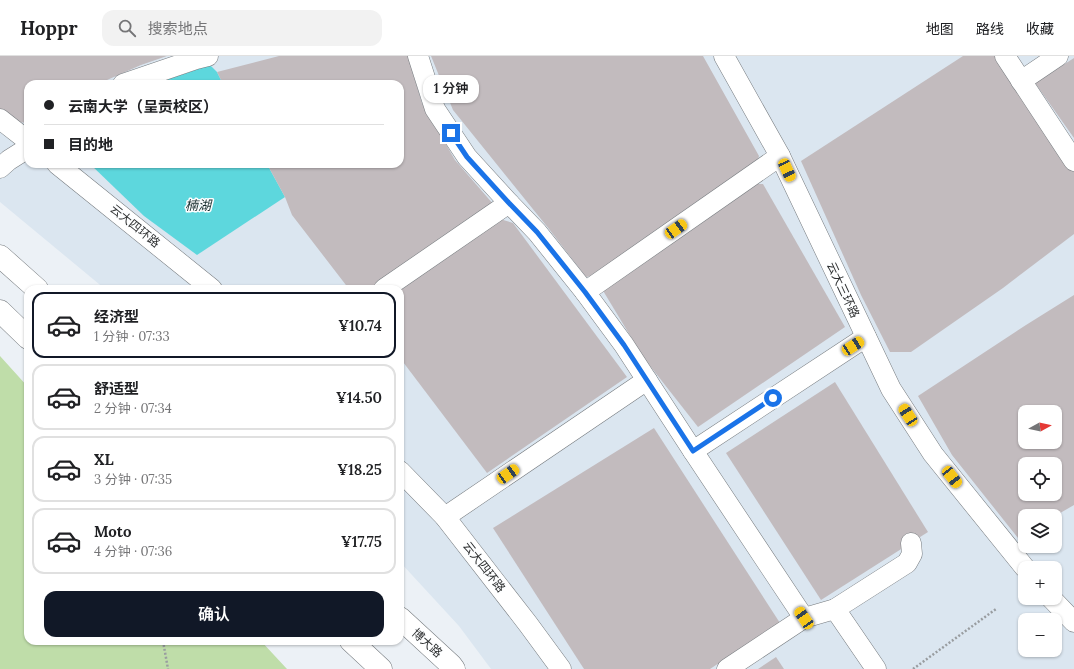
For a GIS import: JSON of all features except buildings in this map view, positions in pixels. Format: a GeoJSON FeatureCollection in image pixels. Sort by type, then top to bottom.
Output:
{"type":"FeatureCollection","features":[{"type":"Feature","properties":{"kind":"main road"},"geometry":{"type":"LineString","coordinates":[[0,256],[33,285]]}},
{"type":"Feature","properties":{"kind":"main road"},"geometry":{"type":"LineString","coordinates":[[0,311],[24,334]]}},
{"type":"Feature","properties":{"kind":"main road","name":"博大路"},"geometry":{"type":"LineString","coordinates":[[404,622],[454,669]]}},
{"type":"Feature","properties":{"kind":"main road"},"geometry":{"type":"LineString","coordinates":[[355,645],[381,669]]}},
{"type":"Feature","properties":{"kind":"lane"},"geometry":{"type":"LineString","coordinates":[[134,80],[208,56]]}},
{"type":"Feature","properties":{"kind":"lane"},"geometry":{"type":"LineString","coordinates":[[418,56],[435,109],[467,157],[537,232],[585,292],[624,345],[804,618]]}},
{"type":"Feature","properties":{"kind":"lane","name":"云大三环路"},"geometry":{"type":"LineString","coordinates":[[724,56],[780,156],[890,389],[933,454],[1019,561]]}},
{"type":"Feature","properties":{"kind":"lane"},"geometry":{"type":"LineString","coordinates":[[1005,56],[1074,161]]}},
{"type":"Feature","properties":{"kind":"lane"},"geometry":{"type":"LineString","coordinates":[[1021,81],[1058,56]]}},
{"type":"Feature","properties":{"kind":"lane"},"geometry":{"type":"LineString","coordinates":[[0,119],[24,138]]}},
{"type":"Feature","properties":{"kind":"lane"},"geometry":{"type":"LineString","coordinates":[[0,168],[24,151]]}},
{"type":"Feature","properties":{"kind":"lane"},"geometry":{"type":"LineString","coordinates":[[585,292],[780,156]]}},
{"type":"Feature","properties":{"kind":"lane","name":"云大四环路"},"geometry":{"type":"LineString","coordinates":[[62,168],[207,285]]}},
{"type":"Feature","properties":{"kind":"lane"},"geometry":{"type":"LineString","coordinates":[[390,285],[509,203]]}},
{"type":"Feature","properties":{"kind":"lane"},"geometry":{"type":"LineString","coordinates":[[693,451],[866,338]]}},
{"type":"Feature","properties":{"kind":"lane"},"geometry":{"type":"LineString","coordinates":[[445,518],[647,380]]}},
{"type":"Feature","properties":{"kind":"lane","name":"云大四环路"},"geometry":{"type":"LineString","coordinates":[[404,475],[445,518],[528,624],[560,669]]}},
{"type":"Feature","properties":{"kind":"lane"},"geometry":{"type":"LineString","coordinates":[[727,669],[804,618],[835,609],[906,563],[912,554],[912,543]]}},
{"type":"Feature","properties":{"kind":"lane"},"geometry":{"type":"LineString","coordinates":[[1058,605],[1074,622]]}},
{"type":"Feature","properties":{"kind":"lane"},"geometry":{"type":"LineString","coordinates":[[835,609],[876,669]]}},
{"type":"Feature","properties":{"kind":"path"},"geometry":{"type":"LineString","coordinates":[[913,669],[996,609]]}},
{"type":"Feature","properties":{"kind":"path"},"geometry":{"type":"LineString","coordinates":[[164,645],[168,669]]}},
{"type":"Feature","properties":{"kind":"shaded area"},"geometry":{"type":"Polygon","coordinates":[[[0,56],[1074,56],[1074,669],[491,669],[459,626],[404,566],[404,285],[100,285],[0,202],[0,56]]]}},
{"type":"Feature","properties":{"kind":"green space"},"geometry":{"type":"Polygon","coordinates":[[[0,356],[24,383],[24,645],[265,645],[287,669],[0,669],[0,356]]]}},
{"type":"Feature","properties":{"kind":"water"},"geometry":{"type":"Polygon","coordinates":[[[210,65],[217,72],[221,80],[166,80],[210,65]]]}},
{"type":"Feature","properties":{"kind":"water","name":"楠湖"},"geometry":{"type":"Polygon","coordinates":[[[94,168],[269,168],[285,197],[197,255],[144,216],[94,168]]]}},
{"type":"Feature","properties":{"kind":"route"},"geometry":{"type":"LineString","coordinates":[[451,133],[467,157],[537,232],[585,292],[624,345],[693,451],[773,398]]}}]}
